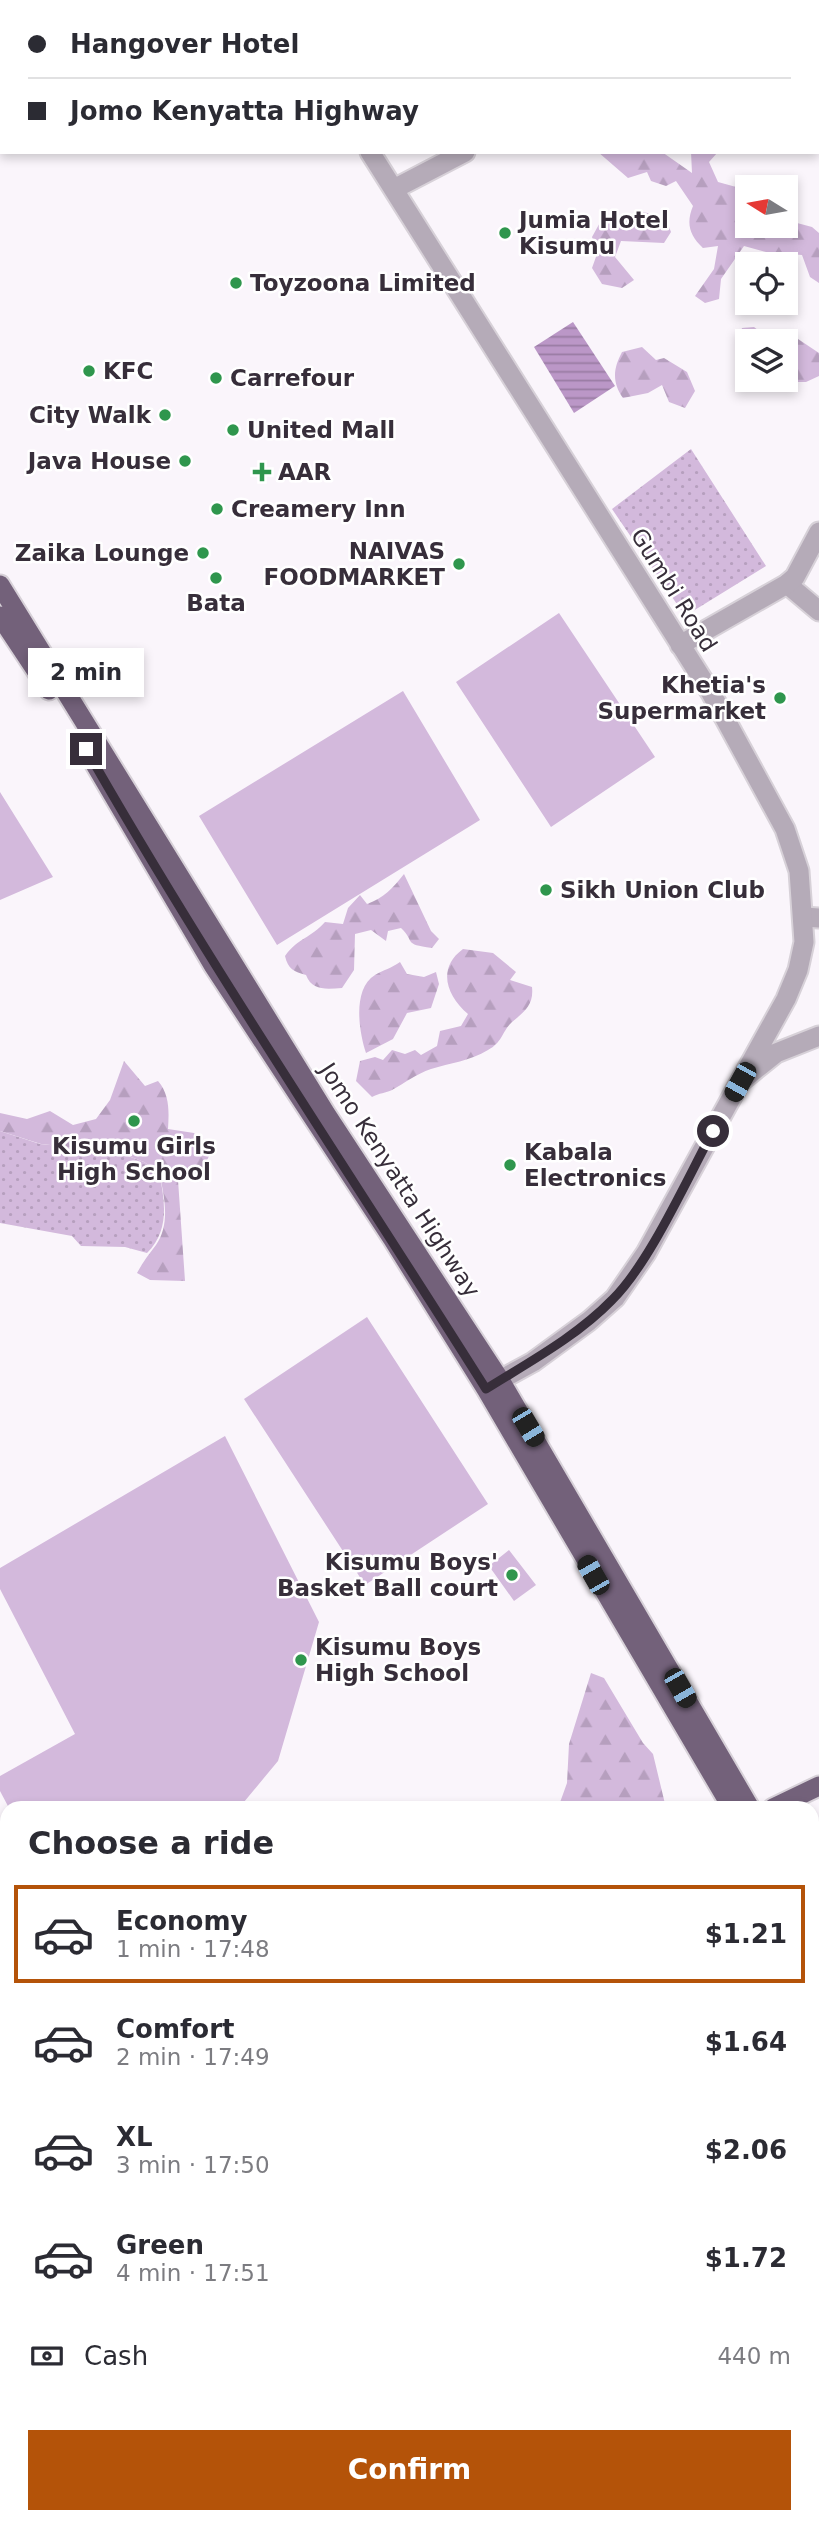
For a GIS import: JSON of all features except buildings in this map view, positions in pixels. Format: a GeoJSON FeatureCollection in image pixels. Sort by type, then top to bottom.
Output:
{"type":"FeatureCollection","features":[{"type":"Feature","properties":{"kind":"highway","name":"Jomo Kenyatta Highway"},"geometry":{"type":"LineString","coordinates":[[0,585],[746,1801]]}},
{"type":"Feature","properties":{"kind":"highway","name":"Jomo Kenyatta Highway"},"geometry":{"type":"LineString","coordinates":[[0,615],[75,729],[213,965],[392,1238],[493,1385]]}},
{"type":"Feature","properties":{"kind":"highway","name":"Jomo Kenyatta Highway"},"geometry":{"type":"LineString","coordinates":[[590,1549],[728,1801]]}},
{"type":"Feature","properties":{"kind":"highway"},"geometry":{"type":"LineString","coordinates":[[788,1801],[819,1786]]}},
{"type":"Feature","properties":{"kind":"street","name":"Gumbi Road"},"geometry":{"type":"LineString","coordinates":[[371,154],[711,693],[785,829],[812,918],[798,970],[775,1021],[646,1253],[615,1298],[589,1321],[533,1362],[493,1385]]}},
{"type":"Feature","properties":{"kind":"street"},"geometry":{"type":"LineString","coordinates":[[394,189],[461,154]]}},
{"type":"Feature","properties":{"kind":"street"},"geometry":{"type":"LineString","coordinates":[[680,645],[795,577],[819,531]]}},
{"type":"Feature","properties":{"kind":"street"},"geometry":{"type":"LineString","coordinates":[[786,584],[819,611]]}},
{"type":"Feature","properties":{"kind":"street"},"geometry":{"type":"LineString","coordinates":[[740,1082],[776,1052],[819,1036]]}},
{"type":"Feature","properties":{"kind":"green space"},"geometry":{"type":"Polygon","coordinates":[[[600,154],[665,154],[692,173],[691,154],[716,154],[709,162],[718,182],[735,187],[735,238],[798,238],[798,223],[812,227],[819,233],[819,283],[810,277],[802,255],[798,255],[798,252],[766,252],[744,246],[740,252],[735,252],[735,259],[721,279],[719,299],[705,303],[695,296],[714,269],[718,246],[703,248],[695,238],[689,223],[693,206],[676,181],[666,186],[651,181],[647,172],[628,178],[600,154]]]}},
{"type":"Feature","properties":{"kind":"green space"},"geometry":{"type":"Polygon","coordinates":[[[644,212],[666,219],[671,232],[664,243],[621,241],[615,257],[634,280],[622,288],[602,284],[592,268],[597,254],[592,237],[603,217],[627,217],[644,212]]]}},
{"type":"Feature","properties":{"kind":"green space"},"geometry":{"type":"Polygon","coordinates":[[[798,339],[819,353],[819,376],[806,382],[798,382],[798,339]]]}},
{"type":"Feature","properties":{"kind":"green space"},"geometry":{"type":"Polygon","coordinates":[[[642,347],[656,360],[664,358],[687,372],[695,391],[685,408],[669,402],[662,385],[648,393],[623,398],[615,381],[619,358],[622,352],[642,347]]]}},
{"type":"Feature","properties":{"kind":"green space"},"geometry":{"type":"Polygon","coordinates":[[[691,449],[766,566],[685,616],[612,509],[691,449]]]}},
{"type":"Feature","properties":{"kind":"green space"},"geometry":{"type":"Polygon","coordinates":[[[559,613],[655,757],[551,827],[456,682],[559,613]]]}},
{"type":"Feature","properties":{"kind":"green space"},"geometry":{"type":"Polygon","coordinates":[[[403,691],[480,820],[277,945],[199,816],[403,691]]]}},
{"type":"Feature","properties":{"kind":"green space"},"geometry":{"type":"Polygon","coordinates":[[[0,792],[53,877],[0,900],[0,792]]]}},
{"type":"Feature","properties":{"kind":"green space"},"geometry":{"type":"Polygon","coordinates":[[[404,874],[431,931],[439,939],[432,948],[413,944],[401,928],[388,931],[386,941],[371,930],[355,934],[354,970],[342,988],[325,989],[316,986],[306,975],[290,967],[285,956],[295,945],[325,922],[343,924],[348,908],[360,895],[367,904],[373,902],[388,892],[404,874]]]}},
{"type":"Feature","properties":{"kind":"green space"},"geometry":{"type":"Polygon","coordinates":[[[463,949],[493,953],[516,972],[510,980],[532,987],[527,1008],[509,1025],[497,1044],[488,1050],[426,1071],[392,1090],[372,1097],[356,1081],[360,1061],[375,1057],[383,1060],[392,1050],[405,1054],[415,1050],[421,1055],[437,1046],[440,1031],[461,1026],[468,1014],[454,998],[447,973],[455,956],[463,949]]]}},
{"type":"Feature","properties":{"kind":"green space"},"geometry":{"type":"Polygon","coordinates":[[[400,962],[407,974],[424,977],[436,972],[439,984],[431,1008],[407,1013],[393,1039],[366,1053],[359,1011],[363,990],[375,975],[400,962]]]}},
{"type":"Feature","properties":{"kind":"green space"},"geometry":{"type":"Polygon","coordinates":[[[124,1061],[145,1086],[158,1081],[162,1086],[168,1104],[168,1129],[194,1133],[209,1156],[202,1171],[178,1180],[185,1281],[150,1280],[137,1273],[164,1228],[165,1209],[159,1172],[144,1162],[100,1145],[78,1148],[41,1144],[0,1131],[0,1113],[27,1119],[50,1111],[73,1125],[96,1119],[110,1100],[124,1061]]]}},
{"type":"Feature","properties":{"kind":"green space"},"geometry":{"type":"Polygon","coordinates":[[[0,1131],[40,1144],[78,1148],[99,1145],[144,1162],[159,1172],[164,1215],[159,1235],[147,1253],[125,1247],[81,1246],[72,1236],[0,1223],[0,1131]]]}},
{"type":"Feature","properties":{"kind":"green space"},"geometry":{"type":"Polygon","coordinates":[[[367,1317],[488,1504],[365,1585],[244,1399],[367,1317]]]}},
{"type":"Feature","properties":{"kind":"green space"},"geometry":{"type":"Polygon","coordinates":[[[225,1436],[319,1622],[278,1761],[245,1801],[5,1801],[0,1791],[0,1776],[75,1734],[0,1589],[0,1568],[225,1436]]]}},
{"type":"Feature","properties":{"kind":"green space","name":"Kisumu Boys' Basket Ball court"},"geometry":{"type":"Polygon","coordinates":[[[509,1550],[536,1585],[514,1601],[489,1566],[509,1550]]]}},
{"type":"Feature","properties":{"kind":"green space"},"geometry":{"type":"Polygon","coordinates":[[[591,1673],[604,1678],[643,1743],[653,1754],[664,1801],[561,1801],[567,1783],[569,1744],[591,1673]]]}},
{"type":"Feature","properties":{"kind":"shaded area"},"geometry":{"type":"Polygon","coordinates":[[[573,322],[615,386],[574,413],[534,347],[573,322]]]}},
{"type":"Feature","properties":{"kind":"place","name":"Jumia Hotel Kisumu"},"geometry":{"type":"Point","coordinates":[505,233]}},
{"type":"Feature","properties":{"kind":"place","name":"Toyzoona Limited"},"geometry":{"type":"Point","coordinates":[236,283]}},
{"type":"Feature","properties":{"kind":"place","name":"KFC"},"geometry":{"type":"Point","coordinates":[89,371]}},
{"type":"Feature","properties":{"kind":"place","name":"Carrefour"},"geometry":{"type":"Point","coordinates":[216,378]}},
{"type":"Feature","properties":{"kind":"place","name":"City Walk"},"geometry":{"type":"Point","coordinates":[165,415]}},
{"type":"Feature","properties":{"kind":"place","name":"United Mall"},"geometry":{"type":"Point","coordinates":[233,430]}},
{"type":"Feature","properties":{"kind":"place","name":"Java House"},"geometry":{"type":"Point","coordinates":[185,461]}},
{"type":"Feature","properties":{"kind":"place","name":"AAR"},"geometry":{"type":"Point","coordinates":[262,472]}},
{"type":"Feature","properties":{"kind":"place","name":"Creamery Inn"},"geometry":{"type":"Point","coordinates":[217,509]}},
{"type":"Feature","properties":{"kind":"place","name":"Zaika Lounge"},"geometry":{"type":"Point","coordinates":[203,553]}},
{"type":"Feature","properties":{"kind":"place","name":"NAIVAS FOODMARKET"},"geometry":{"type":"Point","coordinates":[459,564]}},
{"type":"Feature","properties":{"kind":"place","name":"Bata"},"geometry":{"type":"Point","coordinates":[216,578]}},
{"type":"Feature","properties":{"kind":"place","name":"Khetia's Supermarket"},"geometry":{"type":"Point","coordinates":[780,698]}},
{"type":"Feature","properties":{"kind":"place","name":"Sikh Union Club"},"geometry":{"type":"Point","coordinates":[546,890]}},
{"type":"Feature","properties":{"kind":"place","name":"Kisumu Girls High School"},"geometry":{"type":"Point","coordinates":[134,1121]}},
{"type":"Feature","properties":{"kind":"place","name":"Kabala Electronics"},"geometry":{"type":"Point","coordinates":[510,1165]}},
{"type":"Feature","properties":{"kind":"place","name":"Kisumu Boys' Basket Ball court"},"geometry":{"type":"Point","coordinates":[512,1575]}},
{"type":"Feature","properties":{"kind":"place","name":"Kisumu Boys High School"},"geometry":{"type":"Point","coordinates":[301,1660]}},
{"type":"Feature","properties":{"kind":"route"},"geometry":{"type":"LineString","coordinates":[[86,749],[213,965],[392,1238],[486,1389],[533,1362],[589,1321],[615,1298],[646,1253],[713,1131]]}}]}
